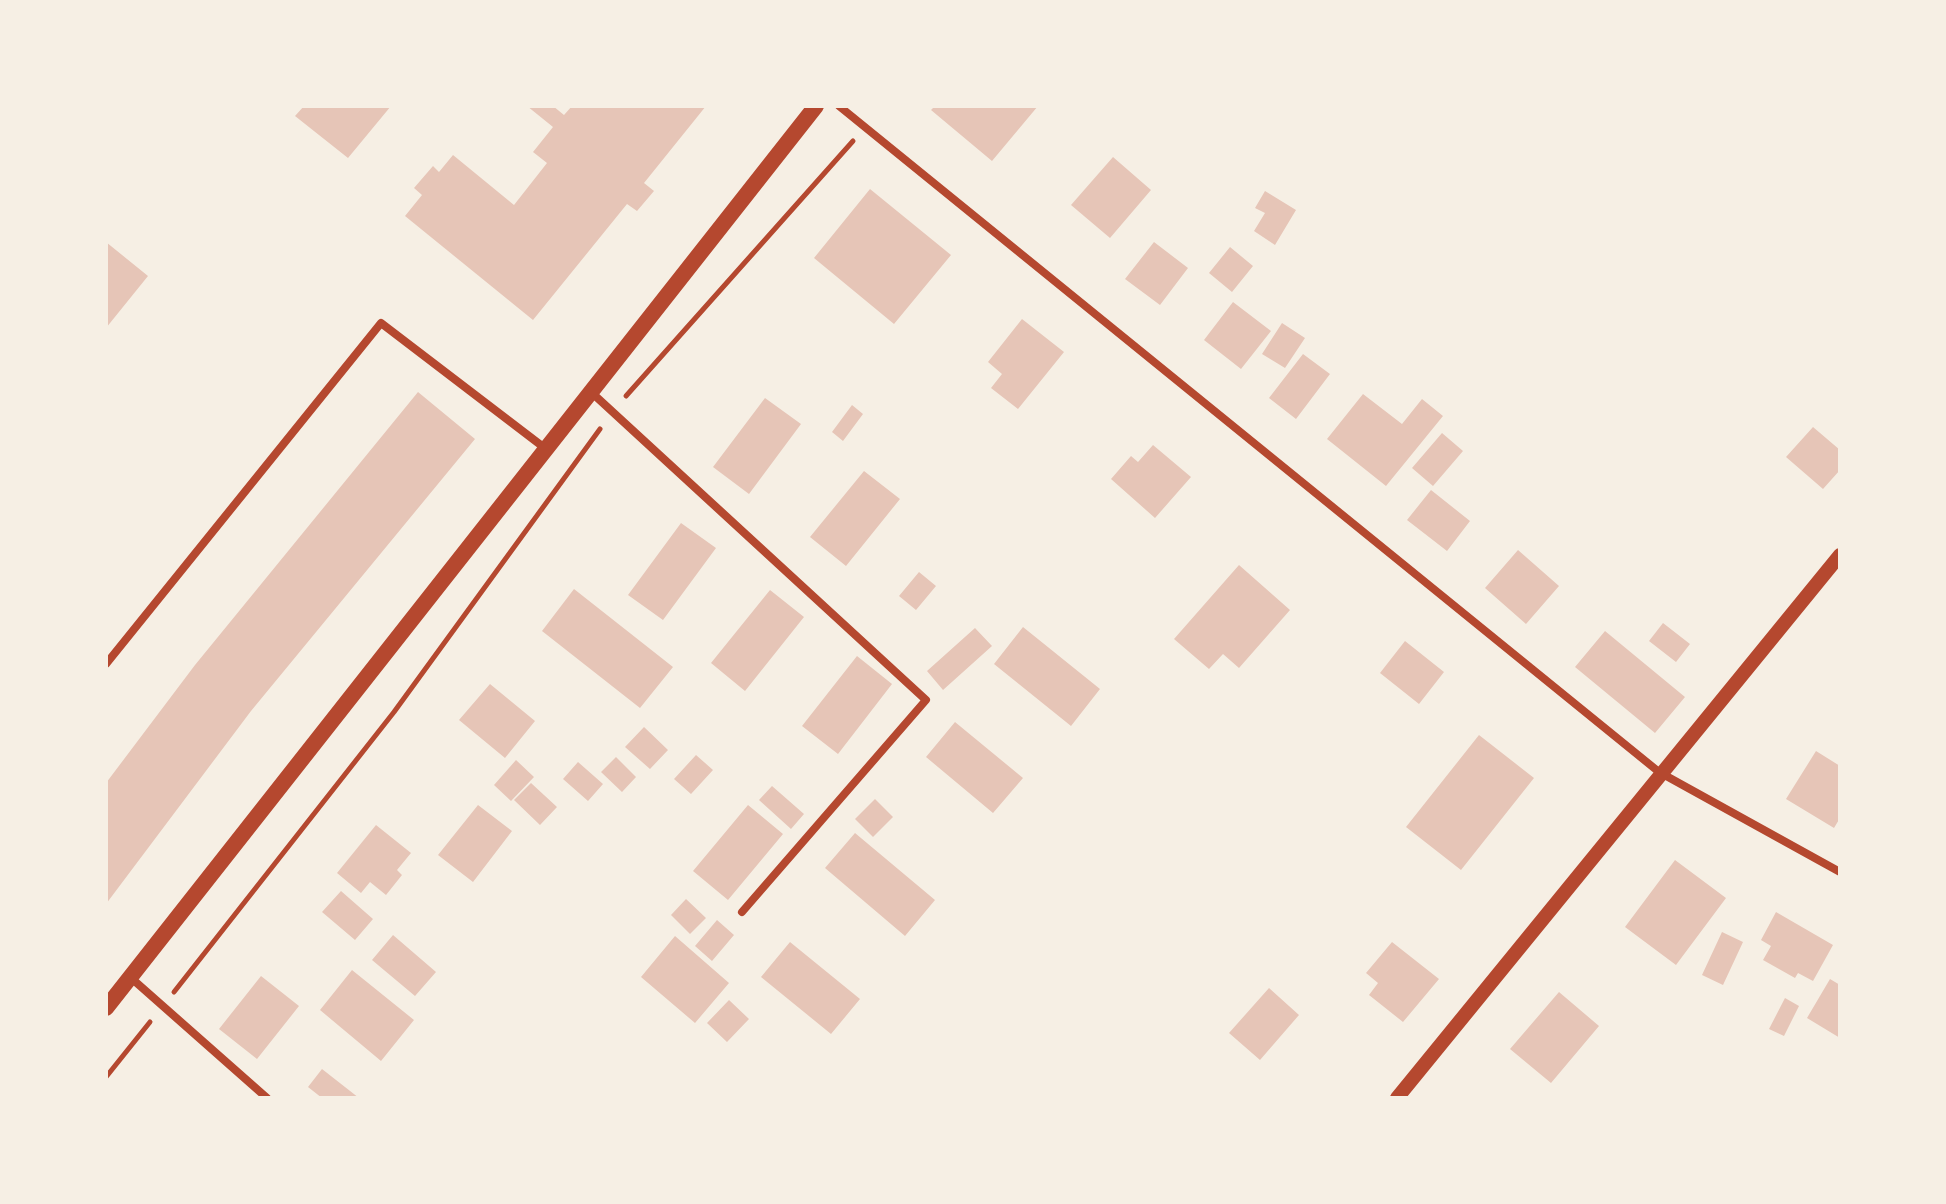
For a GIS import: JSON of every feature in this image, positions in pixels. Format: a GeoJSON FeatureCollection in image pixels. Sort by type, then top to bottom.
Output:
{"type":"FeatureCollection","features":[{"type":"Feature","properties":{"kind":"main road"},"geometry":{"type":"LineString","coordinates":[[106,1008],[816,106]]}},
{"type":"Feature","properties":{"kind":"street"},"geometry":{"type":"LineString","coordinates":[[839,106],[1659,772],[1840,872]]}},
{"type":"Feature","properties":{"kind":"street"},"geometry":{"type":"LineString","coordinates":[[106,664],[381,323],[547,449]]}},
{"type":"Feature","properties":{"kind":"street"},"geometry":{"type":"LineString","coordinates":[[590,391],[926,700],[742,912]]}},
{"type":"Feature","properties":{"kind":"street"},"geometry":{"type":"LineString","coordinates":[[1397,1098],[1659,772],[1840,555]]}},
{"type":"Feature","properties":{"kind":"street"},"geometry":{"type":"LineString","coordinates":[[130,977],[267,1098]]}},
{"type":"Feature","properties":{"kind":"path"},"geometry":{"type":"LineString","coordinates":[[106,1077],[394,712],[612,412],[865,127]]}},
{"type":"Feature","properties":{"kind":"building"},"geometry":{"type":"Polygon","coordinates":[[[304,106],[391,106],[348,158],[295,116],[304,106]]]}},
{"type":"Feature","properties":{"kind":"building"},"geometry":{"type":"Polygon","coordinates":[[[527,106],[553,106],[564,115],[572,106],[706,106],[644,183],[654,191],[637,211],[627,204],[533,320],[405,216],[422,195],[414,188],[433,166],[439,172],[453,155],[514,205],[547,163],[533,152],[553,127],[527,106]]]}},
{"type":"Feature","properties":{"kind":"building"},"geometry":{"type":"Polygon","coordinates":[[[935,106],[1038,106],[992,161],[931,110],[935,106]]]}},
{"type":"Feature","properties":{"kind":"building"},"geometry":{"type":"Polygon","coordinates":[[[1113,157],[1151,190],[1110,238],[1071,205],[1113,157]]]}},
{"type":"Feature","properties":{"kind":"building"},"geometry":{"type":"Polygon","coordinates":[[[870,189],[951,255],[894,324],[814,258],[870,189]]]}},
{"type":"Feature","properties":{"kind":"building"},"geometry":{"type":"Polygon","coordinates":[[[1265,191],[1296,210],[1275,245],[1254,231],[1265,213],[1255,208],[1265,191]]]}},
{"type":"Feature","properties":{"kind":"building"},"geometry":{"type":"Polygon","coordinates":[[[106,242],[148,276],[106,328],[106,242]]]}},
{"type":"Feature","properties":{"kind":"building"},"geometry":{"type":"Polygon","coordinates":[[[1154,242],[1188,268],[1160,305],[1125,279],[1154,242]]]}},
{"type":"Feature","properties":{"kind":"building"},"geometry":{"type":"Polygon","coordinates":[[[1230,247],[1253,266],[1232,292],[1209,273],[1230,247]]]}},
{"type":"Feature","properties":{"kind":"building"},"geometry":{"type":"Polygon","coordinates":[[[1233,302],[1271,331],[1241,369],[1204,340],[1233,302]]]}},
{"type":"Feature","properties":{"kind":"building"},"geometry":{"type":"Polygon","coordinates":[[[1022,319],[1064,352],[1018,409],[991,388],[1002,374],[988,362],[1022,319]]]}},
{"type":"Feature","properties":{"kind":"building"},"geometry":{"type":"Polygon","coordinates":[[[1282,323],[1305,338],[1285,368],[1262,354],[1282,323]]]}},
{"type":"Feature","properties":{"kind":"building"},"geometry":{"type":"Polygon","coordinates":[[[1303,354],[1330,374],[1296,419],[1269,398],[1303,354]]]}},
{"type":"Feature","properties":{"kind":"building"},"geometry":{"type":"Polygon","coordinates":[[[418,392],[475,439],[251,711],[106,904],[106,783],[195,665],[418,392]]]}},
{"type":"Feature","properties":{"kind":"building"},"geometry":{"type":"Polygon","coordinates":[[[1363,394],[1402,424],[1422,399],[1443,416],[1386,486],[1327,439],[1363,394]]]}},
{"type":"Feature","properties":{"kind":"building"},"geometry":{"type":"Polygon","coordinates":[[[765,398],[801,424],[749,494],[713,467],[765,398]]]}},
{"type":"Feature","properties":{"kind":"building"},"geometry":{"type":"Polygon","coordinates":[[[852,405],[863,414],[843,441],[832,432],[852,405]]]}},
{"type":"Feature","properties":{"kind":"building"},"geometry":{"type":"Polygon","coordinates":[[[1813,427],[1840,450],[1840,470],[1823,489],[1786,457],[1813,427]]]}},
{"type":"Feature","properties":{"kind":"building"},"geometry":{"type":"Polygon","coordinates":[[[1442,433],[1463,451],[1433,486],[1412,468],[1442,433]]]}},
{"type":"Feature","properties":{"kind":"building"},"geometry":{"type":"Polygon","coordinates":[[[1153,445],[1191,477],[1155,518],[1111,479],[1131,456],[1138,462],[1153,445]]]}},
{"type":"Feature","properties":{"kind":"building"},"geometry":{"type":"Polygon","coordinates":[[[864,471],[900,499],[846,566],[810,537],[864,471]]]}},
{"type":"Feature","properties":{"kind":"building"},"geometry":{"type":"Polygon","coordinates":[[[1431,490],[1470,521],[1447,551],[1407,520],[1431,490]]]}},
{"type":"Feature","properties":{"kind":"building"},"geometry":{"type":"Polygon","coordinates":[[[681,523],[716,548],[663,620],[628,595],[681,523]]]}},
{"type":"Feature","properties":{"kind":"building"},"geometry":{"type":"Polygon","coordinates":[[[1518,550],[1559,586],[1526,624],[1485,588],[1518,550]]]}},
{"type":"Feature","properties":{"kind":"building"},"geometry":{"type":"Polygon","coordinates":[[[1239,565],[1290,610],[1239,668],[1223,654],[1209,669],[1174,639],[1239,565]]]}},
{"type":"Feature","properties":{"kind":"building"},"geometry":{"type":"Polygon","coordinates":[[[919,572],[936,586],[916,610],[899,596],[919,572]]]}},
{"type":"Feature","properties":{"kind":"building"},"geometry":{"type":"Polygon","coordinates":[[[574,589],[673,667],[640,708],[542,631],[574,589]]]}},
{"type":"Feature","properties":{"kind":"building"},"geometry":{"type":"Polygon","coordinates":[[[770,590],[804,617],[745,691],[711,663],[770,590]]]}},
{"type":"Feature","properties":{"kind":"building"},"geometry":{"type":"Polygon","coordinates":[[[1663,623],[1690,644],[1676,662],[1649,641],[1663,623]]]}},
{"type":"Feature","properties":{"kind":"building"},"geometry":{"type":"Polygon","coordinates":[[[1023,627],[1100,689],[1071,726],[994,664],[1023,627]]]}},
{"type":"Feature","properties":{"kind":"building"},"geometry":{"type":"Polygon","coordinates":[[[975,628],[992,646],[943,690],[927,671],[975,628]]]}},
{"type":"Feature","properties":{"kind":"building"},"geometry":{"type":"Polygon","coordinates":[[[1605,631],[1685,697],[1655,733],[1575,667],[1605,631]]]}},
{"type":"Feature","properties":{"kind":"building"},"geometry":{"type":"Polygon","coordinates":[[[1405,641],[1444,672],[1419,704],[1380,673],[1405,641]]]}},
{"type":"Feature","properties":{"kind":"building"},"geometry":{"type":"Polygon","coordinates":[[[857,656],[892,684],[838,754],[802,726],[857,656]]]}},
{"type":"Feature","properties":{"kind":"building"},"geometry":{"type":"Polygon","coordinates":[[[490,684],[535,721],[505,758],[459,720],[490,684]]]}},
{"type":"Feature","properties":{"kind":"building"},"geometry":{"type":"Polygon","coordinates":[[[955,722],[1023,778],[993,813],[926,757],[955,722]]]}},
{"type":"Feature","properties":{"kind":"building"},"geometry":{"type":"Polygon","coordinates":[[[644,727],[668,750],[650,769],[625,747],[644,727]]]}},
{"type":"Feature","properties":{"kind":"building"},"geometry":{"type":"Polygon","coordinates":[[[1479,735],[1534,778],[1461,870],[1406,827],[1479,735]]]}},
{"type":"Feature","properties":{"kind":"building"},"geometry":{"type":"Polygon","coordinates":[[[1816,751],[1840,766],[1840,818],[1834,828],[1786,799],[1816,751]]]}},
{"type":"Feature","properties":{"kind":"building"},"geometry":{"type":"Polygon","coordinates":[[[696,755],[713,770],[691,794],[674,779],[696,755]]]}},
{"type":"Feature","properties":{"kind":"building"},"geometry":{"type":"Polygon","coordinates":[[[616,757],[636,777],[622,792],[601,772],[616,757]]]}},
{"type":"Feature","properties":{"kind":"building"},"geometry":{"type":"Polygon","coordinates":[[[516,760],[534,777],[511,801],[494,785],[516,760]]]}},
{"type":"Feature","properties":{"kind":"building"},"geometry":{"type":"Polygon","coordinates":[[[578,762],[603,784],[588,801],[563,779],[578,762]]]}},
{"type":"Feature","properties":{"kind":"building"},"geometry":{"type":"Polygon","coordinates":[[[531,783],[557,807],[540,825],[514,800],[531,783]]]}},
{"type":"Feature","properties":{"kind":"building"},"geometry":{"type":"Polygon","coordinates":[[[772,786],[804,814],[791,829],[759,800],[772,786]]]}},
{"type":"Feature","properties":{"kind":"building"},"geometry":{"type":"Polygon","coordinates":[[[875,799],[893,817],[873,837],[855,819],[875,799]]]}},
{"type":"Feature","properties":{"kind":"building"},"geometry":{"type":"Polygon","coordinates":[[[478,805],[512,831],[473,882],[438,855],[478,805]]]}},
{"type":"Feature","properties":{"kind":"building"},"geometry":{"type":"Polygon","coordinates":[[[748,805],[783,834],[728,900],[693,871],[748,805]]]}},
{"type":"Feature","properties":{"kind":"building"},"geometry":{"type":"Polygon","coordinates":[[[376,825],[411,853],[397,870],[402,875],[386,895],[370,882],[361,893],[337,873],[376,825]]]}},
{"type":"Feature","properties":{"kind":"building"},"geometry":{"type":"Polygon","coordinates":[[[855,833],[935,900],[905,936],[825,868],[855,833]]]}},
{"type":"Feature","properties":{"kind":"building"},"geometry":{"type":"Polygon","coordinates":[[[1675,860],[1726,898],[1676,965],[1625,927],[1675,860]]]}},
{"type":"Feature","properties":{"kind":"building"},"geometry":{"type":"Polygon","coordinates":[[[341,891],[373,919],[355,940],[322,912],[341,891]]]}},
{"type":"Feature","properties":{"kind":"building"},"geometry":{"type":"Polygon","coordinates":[[[686,899],[706,918],[690,934],[671,915],[686,899]]]}},
{"type":"Feature","properties":{"kind":"building"},"geometry":{"type":"Polygon","coordinates":[[[1776,912],[1833,945],[1813,981],[1798,973],[1795,978],[1763,960],[1771,946],[1761,940],[1776,912]]]}},
{"type":"Feature","properties":{"kind":"building"},"geometry":{"type":"Polygon","coordinates":[[[717,920],[734,935],[712,961],[695,946],[717,920]]]}},
{"type":"Feature","properties":{"kind":"building"},"geometry":{"type":"Polygon","coordinates":[[[1722,932],[1743,942],[1723,985],[1702,975],[1722,932]]]}},
{"type":"Feature","properties":{"kind":"building"},"geometry":{"type":"Polygon","coordinates":[[[393,935],[436,972],[415,996],[372,960],[393,935]]]}},
{"type":"Feature","properties":{"kind":"building"},"geometry":{"type":"Polygon","coordinates":[[[675,936],[729,983],[695,1023],[641,977],[675,936]]]}},
{"type":"Feature","properties":{"kind":"building"},"geometry":{"type":"Polygon","coordinates":[[[790,942],[860,999],[831,1034],[761,977],[790,942]]]}},
{"type":"Feature","properties":{"kind":"building"},"geometry":{"type":"Polygon","coordinates":[[[1392,942],[1439,979],[1403,1022],[1369,995],[1378,983],[1366,973],[1392,942]]]}},
{"type":"Feature","properties":{"kind":"building"},"geometry":{"type":"Polygon","coordinates":[[[352,970],[414,1020],[381,1061],[320,1010],[352,970]]]}},
{"type":"Feature","properties":{"kind":"building"},"geometry":{"type":"Polygon","coordinates":[[[261,976],[299,1006],[257,1059],[219,1029],[261,976]]]}},
{"type":"Feature","properties":{"kind":"building"},"geometry":{"type":"Polygon","coordinates":[[[1830,979],[1840,985],[1840,1038],[1807,1018],[1830,979]]]}},
{"type":"Feature","properties":{"kind":"building"},"geometry":{"type":"Polygon","coordinates":[[[1269,988],[1299,1015],[1260,1060],[1229,1033],[1269,988]]]}},
{"type":"Feature","properties":{"kind":"building"},"geometry":{"type":"Polygon","coordinates":[[[1559,992],[1599,1026],[1551,1083],[1510,1049],[1559,992]]]}},
{"type":"Feature","properties":{"kind":"building"},"geometry":{"type":"Polygon","coordinates":[[[1785,998],[1799,1006],[1784,1036],[1769,1029],[1785,998]]]}},
{"type":"Feature","properties":{"kind":"building"},"geometry":{"type":"Polygon","coordinates":[[[729,1000],[749,1019],[727,1042],[707,1023],[729,1000]]]}},
{"type":"Feature","properties":{"kind":"building"},"geometry":{"type":"Polygon","coordinates":[[[322,1069],[359,1098],[322,1098],[308,1087],[322,1069]]]}}]}
